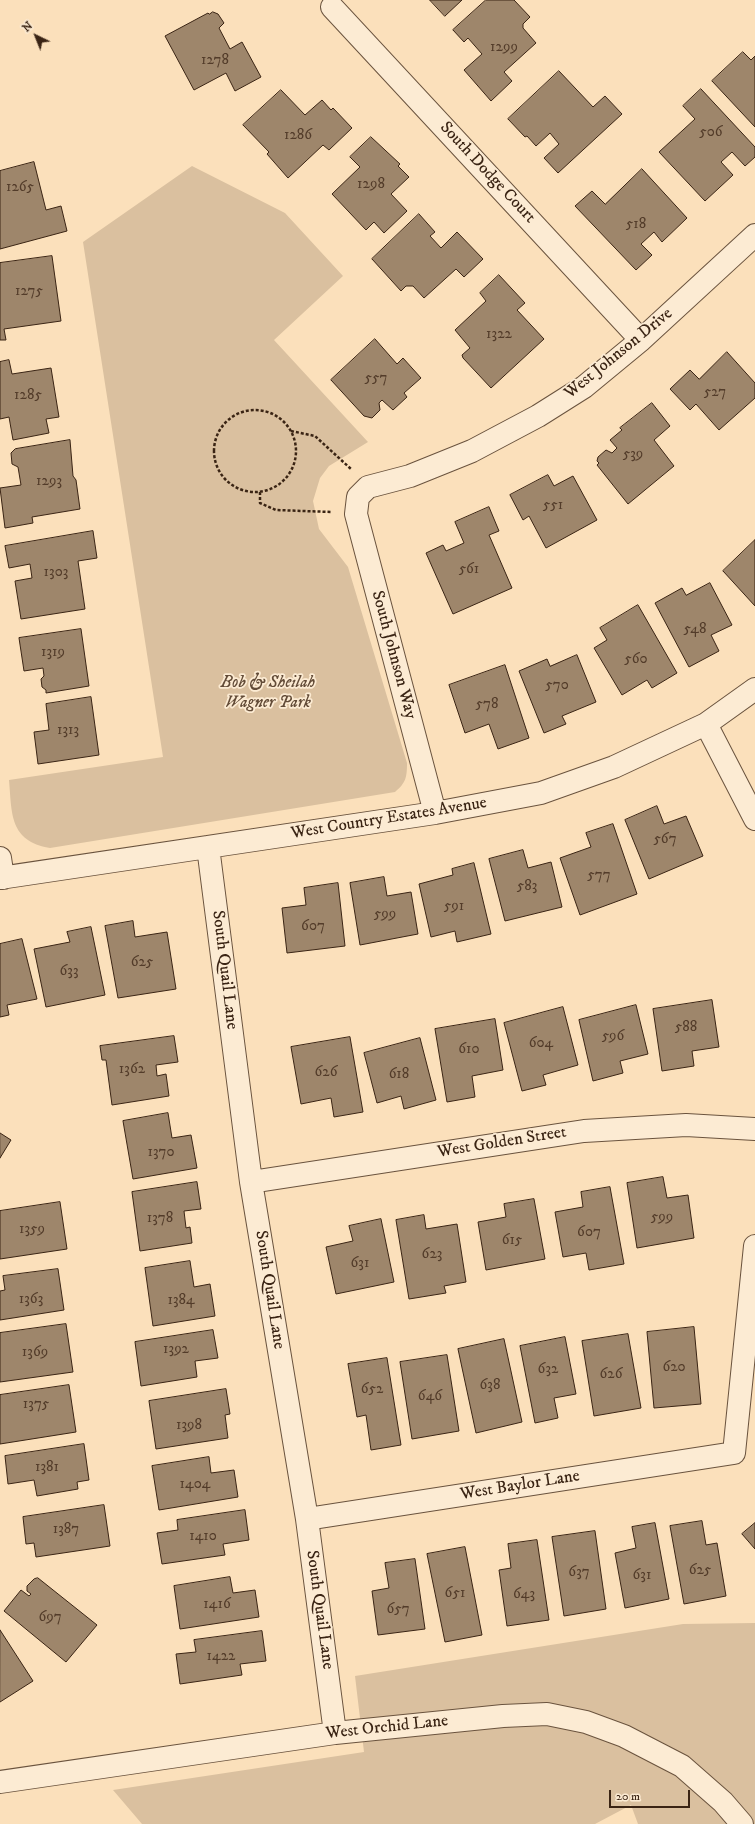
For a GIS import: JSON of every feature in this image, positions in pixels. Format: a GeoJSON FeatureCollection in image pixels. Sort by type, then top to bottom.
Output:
{"type":"FeatureCollection","features":[{"type":"Feature","properties":{"kind":"street","name":"South Dodge Court"},"geometry":{"type":"LineString","coordinates":[[332,7],[641,340]]}},
{"type":"Feature","properties":{"kind":"street","name":"West Johnson Drive"},"geometry":{"type":"LineString","coordinates":[[361,499],[410,476],[472,452],[538,416],[584,387],[641,340],[755,234]]}},
{"type":"Feature","properties":{"kind":"street","name":"South Johnson Way"},"geometry":{"type":"LineString","coordinates":[[361,499],[435,813]]}},
{"type":"Feature","properties":{"kind":"street","name":"West Country Estates Avenue"},"geometry":{"type":"LineString","coordinates":[[1,871],[208,847],[435,813],[541,793],[614,767],[706,724],[755,689]]}},
{"type":"Feature","properties":{"kind":"street"},"geometry":{"type":"LineString","coordinates":[[706,724],[755,819]]}},
{"type":"Feature","properties":{"kind":"street","name":"South Quail Lane"},"geometry":{"type":"LineString","coordinates":[[208,847],[251,1182],[307,1519],[335,1733]]}},
{"type":"Feature","properties":{"kind":"street","name":"West Golden Street"},"geometry":{"type":"LineString","coordinates":[[251,1182],[584,1131],[686,1125],[755,1129]]}},
{"type":"Feature","properties":{"kind":"street","name":"West Baylor Lane"},"geometry":{"type":"LineString","coordinates":[[307,1519],[734,1453],[755,1246]]}},
{"type":"Feature","properties":{"kind":"street","name":"West Orchid Lane"},"geometry":{"type":"LineString","coordinates":[[0,1782],[335,1733],[495,1717],[547,1714],[586,1722],[624,1736],[682,1766],[723,1802],[742,1824]]}},
{"type":"Feature","properties":{"kind":"path"},"geometry":{"type":"LineString","coordinates":[[251,409],[262,410],[274,414],[284,421],[291,431],[296,444],[296,457],[292,470],[284,481],[273,488],[260,492],[247,492],[234,488],[224,479],[216,468],[213,455],[214,442],[219,430],[227,419],[238,413],[251,409]]}},
{"type":"Feature","properties":{"kind":"path"},"geometry":{"type":"LineString","coordinates":[[260,492],[260,504],[276,510],[361,499],[340,457],[315,436],[291,431]]}},
{"type":"Feature","properties":{"kind":"green space","name":"Bob & Sheilah Wagner Park"},"geometry":{"type":"Polygon","coordinates":[[[192,166],[285,213],[343,276],[274,340],[368,442],[329,466],[320,478],[313,501],[319,529],[348,567],[407,763],[407,772],[404,783],[395,792],[50,848],[27,839],[15,824],[12,814],[9,780],[163,757],[83,242],[192,166]]]}},
{"type":"Feature","properties":{"kind":"green space"},"geometry":{"type":"Polygon","coordinates":[[[755,1623],[755,1824],[638,1824],[631,1805],[595,1824],[142,1824],[113,1790],[364,1752],[355,1676],[683,1624],[755,1623]]]}},
{"type":"Feature","properties":{"kind":"building"},"geometry":{"type":"Polygon","coordinates":[[[430,0],[462,0],[445,16],[430,0]]]}},
{"type":"Feature","properties":{"kind":"building"},"geometry":{"type":"Polygon","coordinates":[[[486,0],[514,0],[530,17],[523,24],[523,28],[536,43],[504,72],[512,81],[491,101],[464,70],[482,54],[468,38],[464,42],[453,30],[486,0]]]}},
{"type":"Feature","properties":{"kind":"building"},"geometry":{"type":"Polygon","coordinates":[[[213,12],[218,14],[224,23],[219,28],[230,49],[242,42],[261,77],[235,91],[226,73],[194,90],[165,36],[208,13],[213,12]]]}},
{"type":"Feature","properties":{"kind":"building"},"geometry":{"type":"Polygon","coordinates":[[[743,52],[751,60],[755,56],[755,127],[712,81],[743,52]]]}},
{"type":"Feature","properties":{"kind":"building"},"geometry":{"type":"Polygon","coordinates":[[[559,71],[593,107],[605,96],[622,114],[558,173],[544,158],[559,144],[550,133],[536,146],[508,119],[559,71]]]}},
{"type":"Feature","properties":{"kind":"building"},"geometry":{"type":"Polygon","coordinates":[[[701,89],[755,147],[755,157],[745,166],[732,152],[721,162],[733,175],[705,201],[659,152],[695,119],[683,106],[701,89]]]}},
{"type":"Feature","properties":{"kind":"building"},"geometry":{"type":"Polygon","coordinates":[[[281,90],[305,115],[322,100],[331,110],[333,108],[352,128],[329,150],[323,145],[288,178],[267,154],[269,152],[243,125],[281,90]]]}},
{"type":"Feature","properties":{"kind":"building"},"geometry":{"type":"Polygon","coordinates":[[[371,137],[400,164],[398,166],[409,177],[391,194],[407,211],[384,233],[374,222],[366,230],[332,194],[360,167],[350,157],[371,137]]]}},
{"type":"Feature","properties":{"kind":"building"},"geometry":{"type":"Polygon","coordinates":[[[34,162],[46,210],[61,206],[67,231],[0,249],[0,171],[34,162]]]}},
{"type":"Feature","properties":{"kind":"building"},"geometry":{"type":"Polygon","coordinates":[[[642,169],[687,218],[662,242],[654,232],[641,244],[652,255],[636,270],[575,206],[592,191],[605,204],[642,169]]]}},
{"type":"Feature","properties":{"kind":"building"},"geometry":{"type":"Polygon","coordinates":[[[419,214],[435,232],[430,236],[441,248],[457,232],[483,259],[464,277],[456,269],[424,298],[413,286],[406,286],[401,291],[372,259],[419,214]]]}},
{"type":"Feature","properties":{"kind":"building"},"geometry":{"type":"Polygon","coordinates":[[[52,256],[61,321],[4,329],[6,340],[0,340],[0,263],[52,256]]]}},
{"type":"Feature","properties":{"kind":"building"},"geometry":{"type":"Polygon","coordinates":[[[499,275],[525,303],[517,310],[544,339],[491,388],[463,358],[462,355],[470,348],[455,330],[486,301],[480,293],[499,275]]]}},
{"type":"Feature","properties":{"kind":"building"},"geometry":{"type":"Polygon","coordinates":[[[375,339],[397,364],[403,358],[421,378],[404,393],[407,397],[393,410],[382,400],[379,403],[380,410],[372,418],[364,416],[331,380],[375,339]]]}},
{"type":"Feature","properties":{"kind":"building"},"geometry":{"type":"Polygon","coordinates":[[[727,352],[755,383],[755,398],[719,430],[696,404],[690,410],[670,389],[690,370],[699,379],[727,352]]]}},
{"type":"Feature","properties":{"kind":"building"},"geometry":{"type":"Polygon","coordinates":[[[9,360],[12,374],[51,368],[59,417],[46,419],[49,433],[13,440],[9,417],[0,419],[0,362],[9,360]]]}},
{"type":"Feature","properties":{"kind":"building"},"geometry":{"type":"Polygon","coordinates":[[[652,403],[670,426],[654,440],[674,466],[628,504],[597,465],[599,463],[597,461],[598,457],[606,450],[612,453],[617,448],[610,440],[622,430],[620,428],[652,403]]]}},
{"type":"Feature","properties":{"kind":"building"},"geometry":{"type":"Polygon","coordinates":[[[70,440],[73,476],[76,480],[80,509],[32,517],[33,523],[5,528],[0,488],[21,485],[18,467],[12,464],[11,453],[15,449],[70,440]]]}},
{"type":"Feature","properties":{"kind":"building"},"geometry":{"type":"Polygon","coordinates":[[[548,475],[554,486],[573,476],[597,520],[546,548],[529,516],[523,520],[510,495],[548,475]]]}},
{"type":"Feature","properties":{"kind":"building"},"geometry":{"type":"Polygon","coordinates":[[[489,507],[499,531],[489,535],[512,588],[453,614],[426,553],[443,545],[446,551],[464,543],[455,522],[489,507]]]}},
{"type":"Feature","properties":{"kind":"building"},"geometry":{"type":"Polygon","coordinates":[[[93,531],[97,558],[78,561],[85,609],[21,619],[15,581],[32,578],[30,564],[9,568],[5,546],[93,531]]]}},
{"type":"Feature","properties":{"kind":"building"},"geometry":{"type":"Polygon","coordinates":[[[755,540],[755,606],[723,571],[755,540]]]}},
{"type":"Feature","properties":{"kind":"building"},"geometry":{"type":"Polygon","coordinates":[[[710,583],[732,625],[711,635],[719,651],[689,667],[655,603],[682,588],[686,595],[710,583]]]}},
{"type":"Feature","properties":{"kind":"building"},"geometry":{"type":"Polygon","coordinates":[[[638,605],[677,673],[652,688],[647,680],[622,695],[594,648],[607,640],[600,628],[638,605]]]}},
{"type":"Feature","properties":{"kind":"building"},"geometry":{"type":"Polygon","coordinates":[[[81,629],[89,686],[46,693],[46,690],[42,687],[41,679],[44,676],[43,668],[24,671],[19,638],[81,629]]]}},
{"type":"Feature","properties":{"kind":"building"},"geometry":{"type":"Polygon","coordinates":[[[577,655],[596,702],[562,716],[566,724],[544,733],[519,671],[547,659],[550,666],[577,655]]]}},
{"type":"Feature","properties":{"kind":"building"},"geometry":{"type":"Polygon","coordinates":[[[505,665],[529,738],[498,749],[489,724],[465,733],[449,685],[505,665]]]}},
{"type":"Feature","properties":{"kind":"building"},"geometry":{"type":"Polygon","coordinates":[[[91,697],[99,755],[38,764],[34,732],[49,730],[46,704],[91,697]]]}},
{"type":"Feature","properties":{"kind":"building"},"geometry":{"type":"Polygon","coordinates":[[[657,806],[664,824],[686,816],[703,856],[649,879],[625,820],[657,806]]]}},
{"type":"Feature","properties":{"kind":"building"},"geometry":{"type":"Polygon","coordinates":[[[613,824],[637,894],[580,915],[560,858],[591,847],[586,833],[613,824]]]}},
{"type":"Feature","properties":{"kind":"building"},"geometry":{"type":"Polygon","coordinates":[[[523,850],[528,868],[551,862],[562,907],[505,921],[489,859],[523,850]]]}},
{"type":"Feature","properties":{"kind":"building"},"geometry":{"type":"Polygon","coordinates":[[[474,863],[491,934],[457,942],[455,931],[431,937],[419,884],[453,875],[452,869],[474,863]]]}},
{"type":"Feature","properties":{"kind":"building"},"geometry":{"type":"Polygon","coordinates":[[[384,877],[387,896],[411,892],[418,934],[360,945],[350,883],[384,877]]]}},
{"type":"Feature","properties":{"kind":"building"},"geometry":{"type":"Polygon","coordinates":[[[338,883],[345,946],[287,953],[282,908],[306,905],[304,888],[338,883]]]}},
{"type":"Feature","properties":{"kind":"building"},"geometry":{"type":"Polygon","coordinates":[[[133,921],[135,937],[167,932],[176,989],[118,998],[105,926],[133,921]]]}},
{"type":"Feature","properties":{"kind":"building"},"geometry":{"type":"Polygon","coordinates":[[[91,927],[105,995],[46,1007],[34,949],[70,942],[67,932],[91,927]]]}},
{"type":"Feature","properties":{"kind":"building"},"geometry":{"type":"Polygon","coordinates":[[[22,939],[37,999],[7,1005],[9,1015],[0,1017],[0,944],[22,939]]]}},
{"type":"Feature","properties":{"kind":"building"},"geometry":{"type":"Polygon","coordinates":[[[712,1000],[719,1047],[692,1051],[694,1066],[662,1071],[653,1009],[712,1000]]]}},
{"type":"Feature","properties":{"kind":"building"},"geometry":{"type":"Polygon","coordinates":[[[636,1005],[648,1054],[620,1061],[623,1073],[593,1081],[579,1020],[636,1005]]]}},
{"type":"Feature","properties":{"kind":"building"},"geometry":{"type":"Polygon","coordinates":[[[563,1007],[578,1065],[543,1075],[546,1085],[522,1091],[504,1023],[563,1007]]]}},
{"type":"Feature","properties":{"kind":"building"},"geometry":{"type":"Polygon","coordinates":[[[495,1019],[503,1070],[472,1076],[475,1097],[447,1102],[435,1029],[495,1019]]]}},
{"type":"Feature","properties":{"kind":"building"},"geometry":{"type":"Polygon","coordinates":[[[174,1036],[178,1062],[156,1065],[157,1076],[166,1074],[169,1096],[112,1105],[106,1060],[102,1060],[100,1046],[174,1036]]]}},
{"type":"Feature","properties":{"kind":"building"},"geometry":{"type":"Polygon","coordinates":[[[350,1037],[363,1112],[334,1117],[331,1098],[301,1104],[291,1047],[350,1037]]]}},
{"type":"Feature","properties":{"kind":"building"},"geometry":{"type":"Polygon","coordinates":[[[420,1038],[436,1100],[404,1109],[401,1096],[377,1103],[364,1053],[420,1038]]]}},
{"type":"Feature","properties":{"kind":"building"},"geometry":{"type":"Polygon","coordinates":[[[168,1113],[172,1138],[191,1135],[197,1168],[133,1179],[123,1121],[168,1113]]]}},
{"type":"Feature","properties":{"kind":"building"},"geometry":{"type":"Polygon","coordinates":[[[0,1133],[11,1140],[0,1158],[0,1133]]]}},
{"type":"Feature","properties":{"kind":"building"},"geometry":{"type":"Polygon","coordinates":[[[663,1177],[667,1198],[688,1195],[694,1238],[637,1248],[627,1183],[663,1177]]]}},
{"type":"Feature","properties":{"kind":"building"},"geometry":{"type":"Polygon","coordinates":[[[197,1182],[201,1209],[184,1211],[186,1228],[190,1227],[192,1243],[140,1251],[132,1192],[197,1182]]]}},
{"type":"Feature","properties":{"kind":"building"},"geometry":{"type":"Polygon","coordinates":[[[610,1187],[624,1264],[589,1270],[586,1253],[563,1257],[555,1212],[583,1207],[581,1192],[610,1187]]]}},
{"type":"Feature","properties":{"kind":"building"},"geometry":{"type":"Polygon","coordinates":[[[534,1199],[545,1259],[486,1270],[478,1222],[506,1217],[504,1204],[534,1199]]]}},
{"type":"Feature","properties":{"kind":"building"},"geometry":{"type":"Polygon","coordinates":[[[60,1202],[67,1249],[0,1259],[0,1211],[60,1202]]]}},
{"type":"Feature","properties":{"kind":"building"},"geometry":{"type":"Polygon","coordinates":[[[424,1215],[426,1229],[457,1224],[466,1282],[444,1286],[446,1293],[409,1299],[396,1220],[424,1215]]]}},
{"type":"Feature","properties":{"kind":"building"},"geometry":{"type":"Polygon","coordinates":[[[381,1219],[394,1282],[336,1294],[326,1247],[353,1241],[349,1226],[381,1219]]]}},
{"type":"Feature","properties":{"kind":"building"},"geometry":{"type":"Polygon","coordinates":[[[190,1261],[194,1287],[210,1284],[215,1316],[153,1326],[145,1268],[190,1261]]]}},
{"type":"Feature","properties":{"kind":"building"},"geometry":{"type":"Polygon","coordinates":[[[58,1269],[64,1310],[0,1320],[0,1291],[5,1290],[3,1276],[58,1269]]]}},
{"type":"Feature","properties":{"kind":"building"},"geometry":{"type":"Polygon","coordinates":[[[66,1324],[73,1372],[0,1382],[0,1333],[66,1324]]]}},
{"type":"Feature","properties":{"kind":"building"},"geometry":{"type":"Polygon","coordinates":[[[694,1327],[701,1404],[654,1408],[647,1332],[694,1327]]]}},
{"type":"Feature","properties":{"kind":"building"},"geometry":{"type":"Polygon","coordinates":[[[213,1330],[218,1358],[195,1361],[197,1377],[141,1386],[135,1342],[213,1330]]]}},
{"type":"Feature","properties":{"kind":"building"},"geometry":{"type":"Polygon","coordinates":[[[628,1334],[641,1408],[594,1416],[582,1341],[628,1334]]]}},
{"type":"Feature","properties":{"kind":"building"},"geometry":{"type":"Polygon","coordinates":[[[565,1337],[576,1394],[554,1398],[558,1418],[535,1423],[520,1346],[565,1337]]]}},
{"type":"Feature","properties":{"kind":"building"},"geometry":{"type":"Polygon","coordinates":[[[504,1339],[522,1422],[476,1433],[458,1349],[504,1339]]]}},
{"type":"Feature","properties":{"kind":"building"},"geometry":{"type":"Polygon","coordinates":[[[447,1355],[459,1431],[412,1439],[400,1362],[447,1355]]]}},
{"type":"Feature","properties":{"kind":"building"},"geometry":{"type":"Polygon","coordinates":[[[387,1358],[401,1445],[371,1450],[366,1415],[357,1417],[348,1364],[387,1358]]]}},
{"type":"Feature","properties":{"kind":"building"},"geometry":{"type":"Polygon","coordinates":[[[69,1385],[76,1432],[0,1444],[0,1395],[69,1385]]]}},
{"type":"Feature","properties":{"kind":"building"},"geometry":{"type":"Polygon","coordinates":[[[226,1389],[230,1414],[225,1415],[228,1438],[156,1449],[149,1401],[226,1389]]]}},
{"type":"Feature","properties":{"kind":"building"},"geometry":{"type":"Polygon","coordinates":[[[84,1444],[89,1480],[77,1482],[78,1489],[37,1496],[34,1480],[8,1484],[5,1456],[84,1444]]]}},
{"type":"Feature","properties":{"kind":"building"},"geometry":{"type":"Polygon","coordinates":[[[209,1457],[211,1473],[234,1470],[238,1497],[159,1510],[152,1466],[209,1457]]]}},
{"type":"Feature","properties":{"kind":"building"},"geometry":{"type":"Polygon","coordinates":[[[104,1505],[110,1546],[36,1557],[34,1543],[26,1544],[23,1517],[104,1505]]]}},
{"type":"Feature","properties":{"kind":"building"},"geometry":{"type":"Polygon","coordinates":[[[245,1510],[249,1540],[223,1544],[225,1555],[162,1564],[157,1533],[178,1530],[177,1520],[245,1510]]]}},
{"type":"Feature","properties":{"kind":"building"},"geometry":{"type":"Polygon","coordinates":[[[702,1521],[706,1545],[717,1543],[726,1596],[684,1604],[670,1526],[702,1521]]]}},
{"type":"Feature","properties":{"kind":"building"},"geometry":{"type":"Polygon","coordinates":[[[655,1523],[669,1599],[625,1608],[615,1553],[636,1548],[632,1527],[655,1523]]]}},
{"type":"Feature","properties":{"kind":"building"},"geometry":{"type":"Polygon","coordinates":[[[755,1523],[755,1549],[742,1534],[755,1523]]]}},
{"type":"Feature","properties":{"kind":"building"},"geometry":{"type":"Polygon","coordinates":[[[595,1531],[606,1609],[564,1616],[552,1537],[595,1531]]]}},
{"type":"Feature","properties":{"kind":"building"},"geometry":{"type":"Polygon","coordinates":[[[537,1540],[549,1620],[507,1626],[499,1570],[511,1568],[508,1544],[537,1540]]]}},
{"type":"Feature","properties":{"kind":"building"},"geometry":{"type":"Polygon","coordinates":[[[465,1547],[482,1635],[445,1642],[427,1554],[465,1547]]]}},
{"type":"Feature","properties":{"kind":"building"},"geometry":{"type":"Polygon","coordinates":[[[415,1559],[425,1629],[378,1635],[372,1591],[389,1588],[385,1563],[415,1559]]]}},
{"type":"Feature","properties":{"kind":"building"},"geometry":{"type":"Polygon","coordinates":[[[230,1577],[233,1593],[255,1590],[259,1617],[180,1629],[174,1586],[230,1577]]]}},
{"type":"Feature","properties":{"kind":"building"},"geometry":{"type":"Polygon","coordinates":[[[38,1578],[97,1625],[66,1662],[4,1611],[21,1590],[29,1596],[31,1594],[27,1591],[27,1586],[34,1579],[38,1578]]]}},
{"type":"Feature","properties":{"kind":"building"},"geometry":{"type":"Polygon","coordinates":[[[0,1630],[33,1681],[0,1702],[0,1630]]]}},
{"type":"Feature","properties":{"kind":"building"},"geometry":{"type":"Polygon","coordinates":[[[262,1631],[266,1661],[240,1664],[242,1675],[180,1684],[176,1654],[196,1652],[194,1640],[262,1631]]]}}]}
